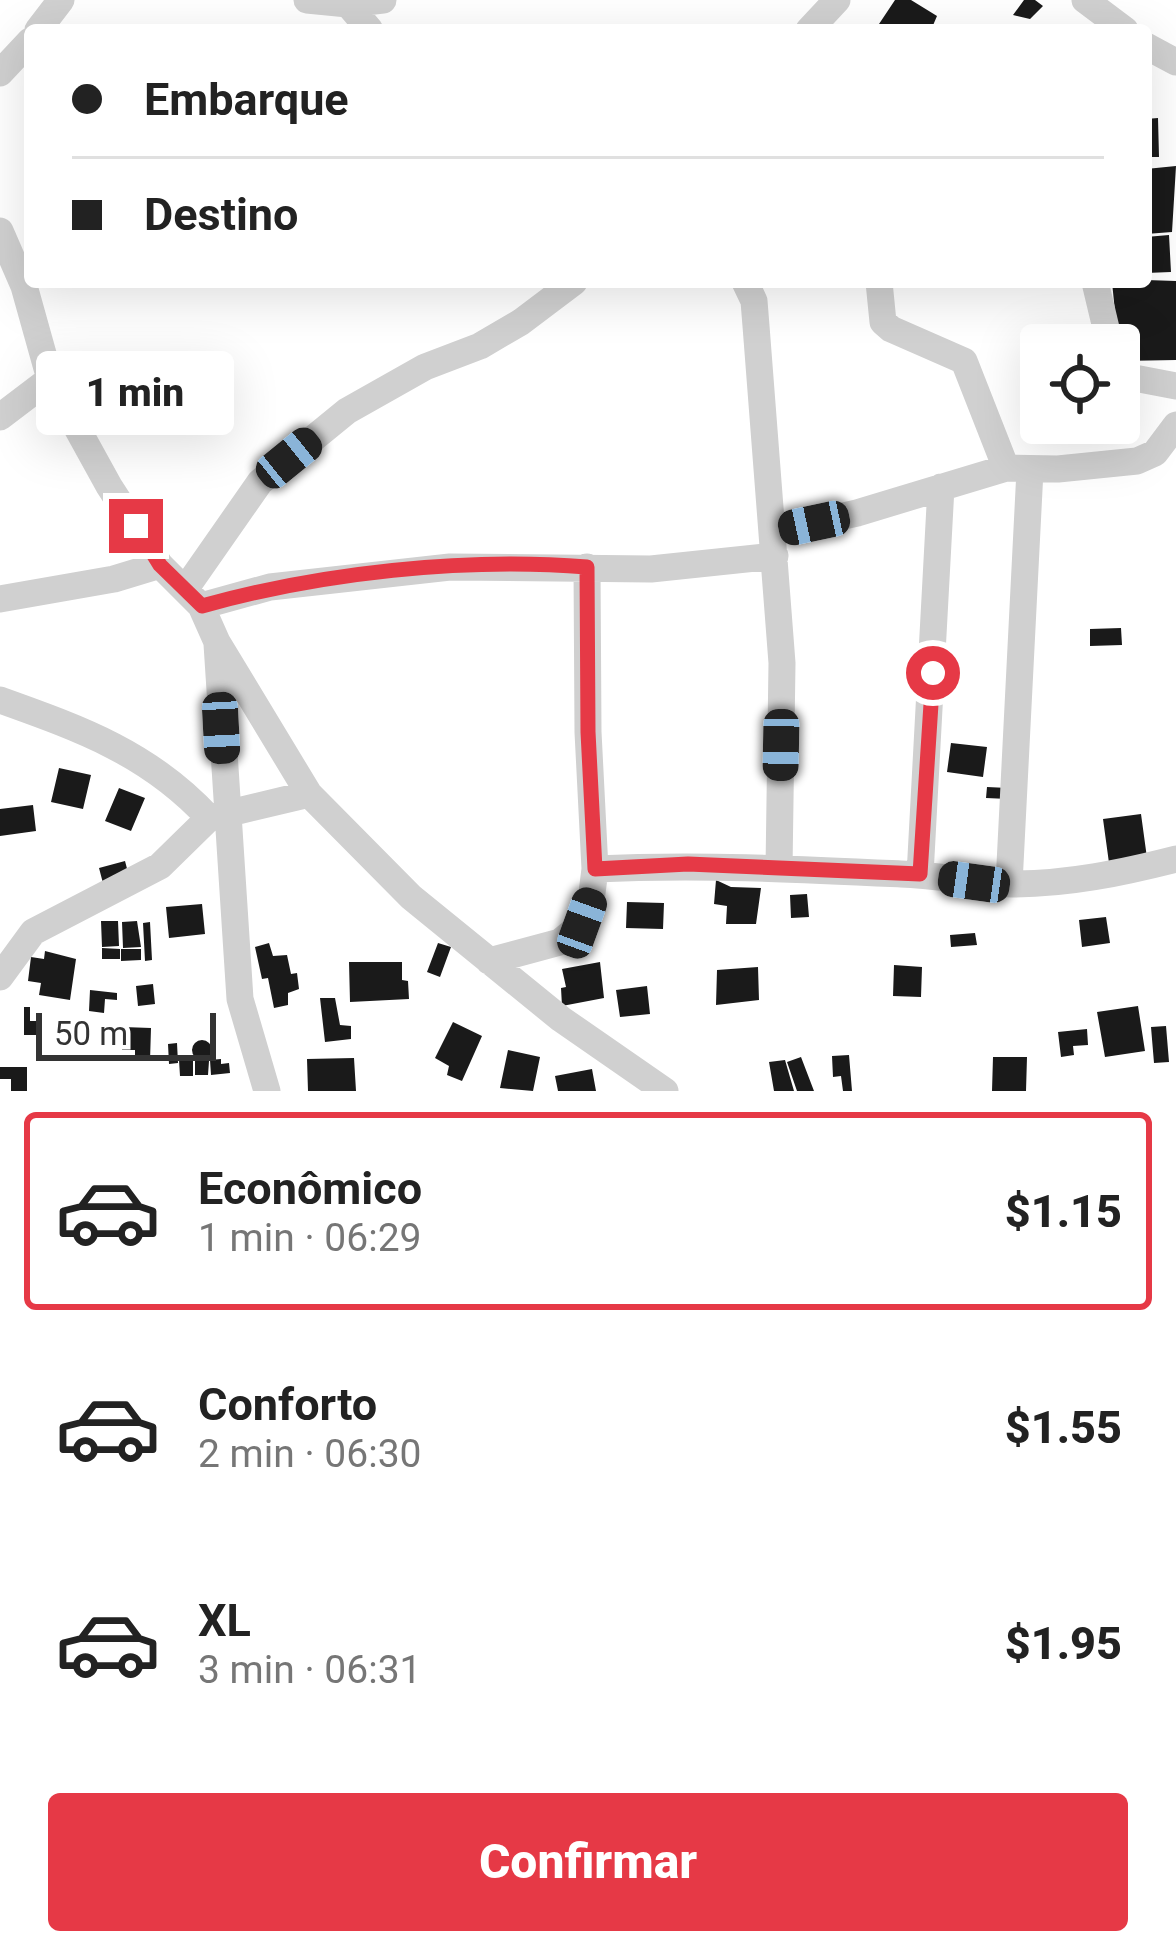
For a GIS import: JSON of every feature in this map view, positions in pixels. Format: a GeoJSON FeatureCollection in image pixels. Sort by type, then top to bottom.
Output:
{"type":"FeatureCollection","features":[{"type":"Feature","properties":{"kind":"street"},"geometry":{"type":"LineString","coordinates":[[43,24],[61,0]]}},
{"type":"Feature","properties":{"kind":"street"},"geometry":{"type":"LineString","coordinates":[[307,0],[348,4],[383,0]]}},
{"type":"Feature","properties":{"kind":"street"},"geometry":{"type":"LineString","coordinates":[[1085,0],[1117,24]]}},
{"type":"Feature","properties":{"kind":"street"},"geometry":{"type":"LineString","coordinates":[[348,4],[365,24]]}},
{"type":"Feature","properties":{"kind":"street"},"geometry":{"type":"LineString","coordinates":[[0,73],[24,47]]}},
{"type":"Feature","properties":{"kind":"street"},"geometry":{"type":"LineString","coordinates":[[0,232],[24,286]]}},
{"type":"Feature","properties":{"kind":"street"},"geometry":{"type":"LineString","coordinates":[[25,288],[50,380],[109,486],[160,565],[194,597],[309,794],[411,897],[561,1019],[664,1091]]}},
{"type":"Feature","properties":{"kind":"street"},"geometry":{"type":"LineString","coordinates":[[194,597],[260,482],[347,411],[424,367],[481,346],[566,288]]}},
{"type":"Feature","properties":{"kind":"street"},"geometry":{"type":"LineString","coordinates":[[748,288],[754,302],[782,663],[778,868]]}},
{"type":"Feature","properties":{"kind":"street"},"geometry":{"type":"LineString","coordinates":[[880,288],[883,322],[891,329],[964,361],[1018,469],[1010,884]]}},
{"type":"Feature","properties":{"kind":"street"},"geometry":{"type":"LineString","coordinates":[[1096,288],[1105,324]]}},
{"type":"Feature","properties":{"kind":"street"},"geometry":{"type":"LineString","coordinates":[[1140,379],[1176,386]]}},
{"type":"Feature","properties":{"kind":"street"},"geometry":{"type":"LineString","coordinates":[[0,417],[50,380]]}},
{"type":"Feature","properties":{"kind":"street"},"geometry":{"type":"LineString","coordinates":[[194,597],[450,567],[651,569],[773,544],[940,487],[1018,469],[1137,461],[1155,453],[1176,425]]}},
{"type":"Feature","properties":{"kind":"street"},"geometry":{"type":"LineString","coordinates":[[920,874],[940,487]]}},
{"type":"Feature","properties":{"kind":"street"},"geometry":{"type":"LineString","coordinates":[[0,599],[113,579],[160,565]]}},
{"type":"Feature","properties":{"kind":"street"},"geometry":{"type":"LineString","coordinates":[[489,961],[560,942],[582,923],[591,901],[595,869],[587,567]]}},
{"type":"Feature","properties":{"kind":"street"},"geometry":{"type":"LineString","coordinates":[[217,642],[217,816],[240,999],[267,1091]]}},
{"type":"Feature","properties":{"kind":"street"},"geometry":{"type":"LineString","coordinates":[[0,700],[96,734],[217,816]]}},
{"type":"Feature","properties":{"kind":"street"},"geometry":{"type":"LineString","coordinates":[[0,977],[33,932],[160,866],[217,816],[309,794]]}},
{"type":"Feature","properties":{"kind":"street"},"geometry":{"type":"LineString","coordinates":[[595,869],[688,864],[920,874],[1010,884],[1057,883],[1176,859]]}},
{"type":"Feature","properties":{"kind":"building"},"geometry":{"type":"Polygon","coordinates":[[[895,0],[911,0],[937,16],[934,24],[879,24],[895,0]]]}},
{"type":"Feature","properties":{"kind":"building"},"geometry":{"type":"Polygon","coordinates":[[[1024,0],[1043,6],[1030,19],[1013,15],[1024,0]]]}},
{"type":"Feature","properties":{"kind":"building"},"geometry":{"type":"Polygon","coordinates":[[[1152,118],[1158,118],[1159,157],[1152,157],[1152,118]]]}},
{"type":"Feature","properties":{"kind":"building"},"geometry":{"type":"Polygon","coordinates":[[[1176,166],[1172,232],[1152,234],[1152,168],[1176,166]]]}},
{"type":"Feature","properties":{"kind":"building"},"geometry":{"type":"Polygon","coordinates":[[[1169,235],[1171,272],[1152,273],[1152,236],[1169,235]]]}},
{"type":"Feature","properties":{"kind":"building"},"geometry":{"type":"Polygon","coordinates":[[[1152,280],[1176,281],[1176,360],[1140,361],[1140,324],[1116,324],[1113,288],[1152,288],[1152,280]]]}},
{"type":"Feature","properties":{"kind":"building"},"geometry":{"type":"Polygon","coordinates":[[[1121,628],[1122,645],[1090,646],[1090,629],[1121,628]]]}},
{"type":"Feature","properties":{"kind":"building"},"geometry":{"type":"Polygon","coordinates":[[[951,743],[987,747],[983,777],[947,772],[951,743]]]}},
{"type":"Feature","properties":{"kind":"building"},"geometry":{"type":"Polygon","coordinates":[[[59,768],[91,775],[83,809],[51,802],[59,768]]]}},
{"type":"Feature","properties":{"kind":"building"},"geometry":{"type":"Polygon","coordinates":[[[987,787],[1008,788],[1008,799],[986,798],[987,787]]]}},
{"type":"Feature","properties":{"kind":"building"},"geometry":{"type":"Polygon","coordinates":[[[119,788],[145,798],[131,831],[105,821],[119,788]]]}},
{"type":"Feature","properties":{"kind":"building"},"geometry":{"type":"Polygon","coordinates":[[[33,805],[36,831],[0,836],[0,809],[33,805]]]}},
{"type":"Feature","properties":{"kind":"building"},"geometry":{"type":"Polygon","coordinates":[[[1141,814],[1147,858],[1109,863],[1103,819],[1141,814]]]}},
{"type":"Feature","properties":{"kind":"building"},"geometry":{"type":"Polygon","coordinates":[[[125,861],[130,880],[104,887],[99,868],[125,861]]]}},
{"type":"Feature","properties":{"kind":"building"},"geometry":{"type":"Polygon","coordinates":[[[716,880],[731,887],[761,888],[756,924],[726,924],[727,906],[714,904],[716,880]]]}},
{"type":"Feature","properties":{"kind":"building"},"geometry":{"type":"Polygon","coordinates":[[[807,894],[809,917],[791,918],[790,895],[807,894]]]}},
{"type":"Feature","properties":{"kind":"building"},"geometry":{"type":"Polygon","coordinates":[[[627,902],[664,903],[663,929],[626,928],[627,902]]]}},
{"type":"Feature","properties":{"kind":"building"},"geometry":{"type":"Polygon","coordinates":[[[202,904],[205,934],[169,938],[166,907],[202,904]]]}},
{"type":"Feature","properties":{"kind":"building"},"geometry":{"type":"Polygon","coordinates":[[[1106,917],[1110,943],[1082,947],[1079,920],[1106,917]]]}},
{"type":"Feature","properties":{"kind":"building"},"geometry":{"type":"Polygon","coordinates":[[[101,921],[118,921],[119,946],[102,947],[101,921]]]}},
{"type":"Feature","properties":{"kind":"building"},"geometry":{"type":"Polygon","coordinates":[[[137,921],[141,947],[123,948],[122,922],[137,921]]]}},
{"type":"Feature","properties":{"kind":"building"},"geometry":{"type":"Polygon","coordinates":[[[150,922],[152,960],[145,961],[143,923],[150,922]]]}},
{"type":"Feature","properties":{"kind":"building"},"geometry":{"type":"Polygon","coordinates":[[[975,933],[977,945],[951,947],[950,935],[975,933]]]}},
{"type":"Feature","properties":{"kind":"building"},"geometry":{"type":"Polygon","coordinates":[[[269,943],[273,956],[287,955],[299,989],[288,993],[288,1005],[274,1008],[255,947],[269,943]]]}},
{"type":"Feature","properties":{"kind":"building"},"geometry":{"type":"Polygon","coordinates":[[[438,943],[451,947],[440,977],[427,972],[438,943]]]}},
{"type":"Feature","properties":{"kind":"building"},"geometry":{"type":"Polygon","coordinates":[[[102,948],[120,949],[120,959],[102,959],[102,948]]]}},
{"type":"Feature","properties":{"kind":"building"},"geometry":{"type":"Polygon","coordinates":[[[121,949],[141,949],[141,960],[121,961],[121,949]]]}},
{"type":"Feature","properties":{"kind":"building"},"geometry":{"type":"Polygon","coordinates":[[[45,951],[76,959],[70,1000],[39,995],[41,983],[28,981],[31,957],[44,959],[45,951]]]}},
{"type":"Feature","properties":{"kind":"building"},"geometry":{"type":"Polygon","coordinates":[[[349,962],[402,962],[409,999],[350,1002],[349,962]]]}},
{"type":"Feature","properties":{"kind":"building"},"geometry":{"type":"Polygon","coordinates":[[[600,962],[604,998],[562,1006],[561,988],[566,987],[562,969],[600,962]]]}},
{"type":"Feature","properties":{"kind":"building"},"geometry":{"type":"Polygon","coordinates":[[[894,965],[922,967],[921,997],[893,996],[894,965]]]}},
{"type":"Feature","properties":{"kind":"building"},"geometry":{"type":"Polygon","coordinates":[[[758,967],[759,1000],[716,1005],[717,970],[758,967]]]}},
{"type":"Feature","properties":{"kind":"building"},"geometry":{"type":"Polygon","coordinates":[[[153,984],[155,1004],[138,1006],[136,986],[153,984]]]}},
{"type":"Feature","properties":{"kind":"building"},"geometry":{"type":"Polygon","coordinates":[[[647,986],[650,1014],[620,1017],[616,990],[647,986]]]}},
{"type":"Feature","properties":{"kind":"building"},"geometry":{"type":"Polygon","coordinates":[[[90,990],[117,993],[117,1000],[105,999],[104,1013],[89,1011],[90,990]]]}},
{"type":"Feature","properties":{"kind":"building"},"geometry":{"type":"Polygon","coordinates":[[[320,998],[335,998],[340,1025],[351,1026],[351,1039],[325,1042],[320,998]]]}},
{"type":"Feature","properties":{"kind":"building"},"geometry":{"type":"Polygon","coordinates":[[[1138,1006],[1145,1051],[1105,1057],[1097,1012],[1138,1006]]]}},
{"type":"Feature","properties":{"kind":"building"},"geometry":{"type":"Polygon","coordinates":[[[24,1007],[30,1007],[30,1021],[40,1021],[40,1035],[24,1035],[24,1007]]]}},
{"type":"Feature","properties":{"kind":"building"},"geometry":{"type":"Polygon","coordinates":[[[453,1022],[482,1036],[462,1081],[447,1075],[449,1066],[435,1058],[453,1022]]]}},
{"type":"Feature","properties":{"kind":"building"},"geometry":{"type":"Polygon","coordinates":[[[1166,1026],[1169,1062],[1154,1063],[1151,1027],[1166,1026]]]}},
{"type":"Feature","properties":{"kind":"building"},"geometry":{"type":"Polygon","coordinates":[[[123,1027],[151,1028],[150,1061],[135,1060],[135,1050],[122,1050],[123,1027]]]}},
{"type":"Feature","properties":{"kind":"building"},"geometry":{"type":"Polygon","coordinates":[[[1087,1029],[1088,1045],[1073,1046],[1074,1055],[1061,1057],[1058,1032],[1087,1029]]]}},
{"type":"Feature","properties":{"kind":"building"},"geometry":{"type":"Polygon","coordinates":[[[202,1040],[212,1050],[202,1060],[192,1050],[202,1040]]]}},
{"type":"Feature","properties":{"kind":"building"},"geometry":{"type":"Polygon","coordinates":[[[177,1043],[178,1063],[169,1064],[168,1044],[177,1043]]]}},
{"type":"Feature","properties":{"kind":"building"},"geometry":{"type":"Polygon","coordinates":[[[508,1050],[540,1057],[533,1091],[500,1088],[508,1050]]]}},
{"type":"Feature","properties":{"kind":"building"},"geometry":{"type":"Polygon","coordinates":[[[849,1055],[852,1091],[843,1091],[841,1076],[833,1077],[832,1056],[849,1055]]]}},
{"type":"Feature","properties":{"kind":"building"},"geometry":{"type":"Polygon","coordinates":[[[801,1057],[814,1091],[797,1091],[787,1062],[801,1057]]]}},
{"type":"Feature","properties":{"kind":"building"},"geometry":{"type":"Polygon","coordinates":[[[993,1057],[1027,1057],[1026,1091],[992,1091],[993,1057]]]}},
{"type":"Feature","properties":{"kind":"building"},"geometry":{"type":"Polygon","coordinates":[[[354,1058],[356,1091],[308,1091],[307,1059],[354,1058]]]}},
{"type":"Feature","properties":{"kind":"building"},"geometry":{"type":"Polygon","coordinates":[[[221,1059],[221,1064],[229,1063],[230,1073],[211,1075],[210,1060],[221,1059]]]}},
{"type":"Feature","properties":{"kind":"building"},"geometry":{"type":"Polygon","coordinates":[[[179,1060],[193,1061],[193,1076],[180,1076],[179,1060]]]}},
{"type":"Feature","properties":{"kind":"building"},"geometry":{"type":"Polygon","coordinates":[[[785,1060],[794,1091],[774,1091],[769,1062],[785,1060]]]}},
{"type":"Feature","properties":{"kind":"building"},"geometry":{"type":"Polygon","coordinates":[[[195,1061],[209,1061],[208,1075],[195,1075],[195,1061]]]}},
{"type":"Feature","properties":{"kind":"building"},"geometry":{"type":"Polygon","coordinates":[[[0,1067],[27,1067],[27,1091],[11,1091],[11,1079],[0,1079],[0,1067]]]}},
{"type":"Feature","properties":{"kind":"building"},"geometry":{"type":"Polygon","coordinates":[[[592,1069],[596,1091],[558,1091],[555,1076],[592,1069]]]}},
{"type":"Feature","properties":{"kind":"route"},"geometry":{"type":"LineString","coordinates":[[136,526],[160,565],[202,606],[270,587],[450,567],[587,567],[595,869],[688,864],[920,874],[933,673]]}}]}
